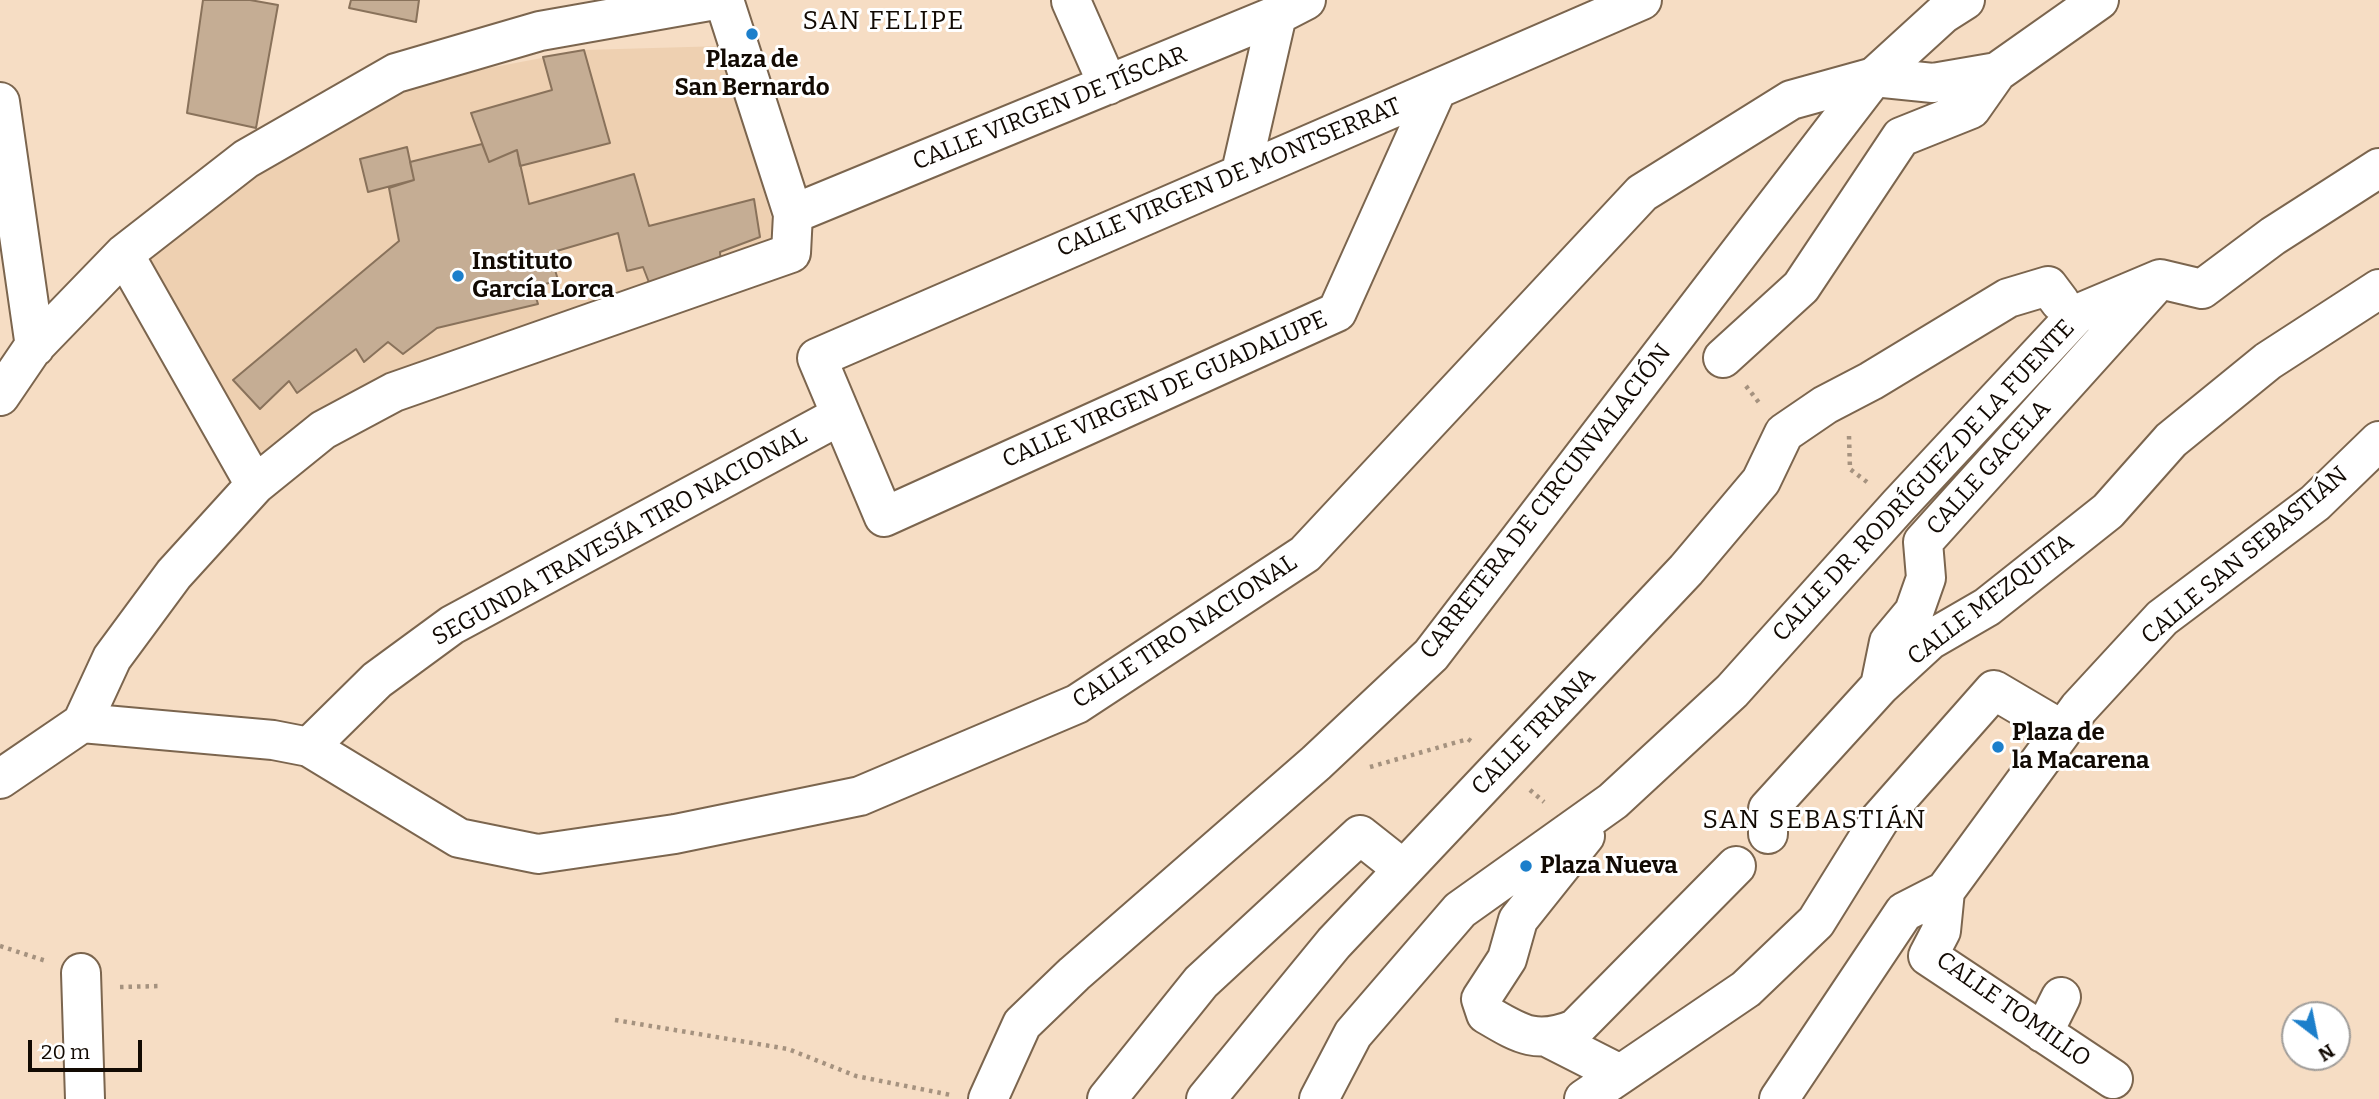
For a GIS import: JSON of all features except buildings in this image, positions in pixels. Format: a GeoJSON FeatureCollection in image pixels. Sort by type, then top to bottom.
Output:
{"type":"FeatureCollection","features":[{"type":"Feature","properties":{"kind":"street"},"geometry":{"type":"LineString","coordinates":[[0,396],[35,347],[124,254],[246,159],[396,73],[540,31],[715,0]]}},
{"type":"Feature","properties":{"kind":"street"},"geometry":{"type":"LineString","coordinates":[[0,779],[82,723],[112,658],[174,574],[256,485],[323,430],[394,392],[791,253],[793,214],[724,0]]}},
{"type":"Feature","properties":{"kind":"street","name":"CALLE VIRGEN DE MONTSERRAT"},"geometry":{"type":"LineString","coordinates":[[841,415],[817,358],[1642,0]]}},
{"type":"Feature","properties":{"kind":"street","name":"CARRETERA DE CIRCUNVALACIÓN"},"geometry":{"type":"LineString","coordinates":[[974,1098],[1022,1024],[1073,974],[1316,763],[1431,655],[1874,77],[1943,14],[1965,0]]}},
{"type":"Feature","properties":{"kind":"street"},"geometry":{"type":"LineString","coordinates":[[1723,358],[1801,287],[1901,137],[1971,109],[1997,72],[2099,0]]}},
{"type":"Feature","properties":{"kind":"street"},"geometry":{"type":"LineString","coordinates":[[1071,1],[1108,85]]}},
{"type":"Feature","properties":{"kind":"street"},"geometry":{"type":"LineString","coordinates":[[1241,172],[1292,8]]}},
{"type":"Feature","properties":{"kind":"street","name":"CALLE VIRGEN DE TÍSCAR"},"geometry":{"type":"LineString","coordinates":[[793,214],[1292,8]]}},
{"type":"Feature","properties":{"kind":"street"},"geometry":{"type":"LineString","coordinates":[[1874,77],[1933,83],[1997,72]]}},
{"type":"Feature","properties":{"kind":"street","name":"CALLE TIRO NACIONAL"},"geometry":{"type":"LineString","coordinates":[[82,723],[272,740],[309,747],[459,838],[538,854],[675,834],[859,796],[1077,704],[1305,554],[1642,194],[1791,100],[1874,77]]}},
{"type":"Feature","properties":{"kind":"street","name":"CALLE VIRGEN DE GUADALUPE"},"geometry":{"type":"LineString","coordinates":[[841,415],[884,517],[1337,312],[1437,89]]}},
{"type":"Feature","properties":{"kind":"street"},"geometry":{"type":"LineString","coordinates":[[0,102],[35,347]]}},
{"type":"Feature","properties":{"kind":"street"},"geometry":{"type":"LineString","coordinates":[[2160,279],[2202,289],[2273,236],[2379,168]]}},
{"type":"Feature","properties":{"kind":"street"},"geometry":{"type":"LineString","coordinates":[[124,254],[256,485]]}},
{"type":"Feature","properties":{"kind":"street","name":"CALLE DR. RODRÍGUEZ DE LA FUENTE"},"geometry":{"type":"LineString","coordinates":[[1613,802],[1732,691],[1899,505],[2077,314],[2160,279]]}},
{"type":"Feature","properties":{"kind":"street","name":"CALLE GACELA"},"geometry":{"type":"LineString","coordinates":[[1880,685],[1889,642],[1914,612],[1926,578],[1923,541],[2160,279]]}},
{"type":"Feature","properties":{"kind":"street"},"geometry":{"type":"LineString","coordinates":[[1784,433],[1825,405],[1871,381],[2008,298],[2048,286],[2060,302]]}},
{"type":"Feature","properties":{"kind":"street","name":"CALLE MEZQUITA"},"geometry":{"type":"LineString","coordinates":[[1768,834],[1768,809],[1880,685],[1930,640],[1987,607],[2108,512],[2171,440],[2267,361],[2379,289]]}},
{"type":"Feature","properties":{"kind":"street","name":"SEGUNDA TRAVESÍA TIRO NACIONAL"},"geometry":{"type":"LineString","coordinates":[[309,747],[377,680],[452,625],[841,415]]}},
{"type":"Feature","properties":{"kind":"street","name":"CALLE TRIANA"},"geometry":{"type":"LineString","coordinates":[[1206,1099],[1324,954],[1686,570],[1761,481],[1784,433]]}},
{"type":"Feature","properties":{"kind":"street","name":"CALLE SAN SEBASTIÁN"},"geometry":{"type":"LineString","coordinates":[[1779,1099],[1904,912],[1945,891],[2079,708],[2162,618],[2315,503],[2379,441]]}},
{"type":"Feature","properties":{"kind":"street"},"geometry":{"type":"LineString","coordinates":[[1584,1099],[1618,1073],[1746,989],[1816,922],[1880,819],[1994,690],[2062,730]]}},
{"type":"Feature","properties":{"kind":"street"},"geometry":{"type":"LineString","coordinates":[[1613,802],[1518,920],[1507,959],[1481,999],[1486,1014],[1519,1034],[1550,1039],[1618,1073]]}},
{"type":"Feature","properties":{"kind":"street"},"geometry":{"type":"LineString","coordinates":[[1318,1099],[1353,1034],[1460,910],[1613,802]]}},
{"type":"Feature","properties":{"kind":"street"},"geometry":{"type":"LineString","coordinates":[[1107,1099],[1201,982],[1360,835],[1403,869]]}},
{"type":"Feature","properties":{"kind":"street"},"geometry":{"type":"LineString","coordinates":[[1550,1039],[1575,1029],[1735,866]]}},
{"type":"Feature","properties":{"kind":"street","name":"CALLE TOMILLO"},"geometry":{"type":"LineString","coordinates":[[1945,891],[1941,931],[1928,956],[2113,1079]]}},
{"type":"Feature","properties":{"kind":"street"},"geometry":{"type":"LineString","coordinates":[[81,973],[85,1099]]}},
{"type":"Feature","properties":{"kind":"street"},"geometry":{"type":"LineString","coordinates":[[2043,1033],[2062,997]]}},
{"type":"Feature","properties":{"kind":"path"},"geometry":{"type":"LineString","coordinates":[[1723,358],[1784,433]]}},
{"type":"Feature","properties":{"kind":"path"},"geometry":{"type":"LineString","coordinates":[[1871,381],[1849,426],[1850,469],[1899,505]]}},
{"type":"Feature","properties":{"kind":"path"},"geometry":{"type":"LineString","coordinates":[[1367,767],[1468,739],[1549,807]]}},
{"type":"Feature","properties":{"kind":"path"},"geometry":{"type":"LineString","coordinates":[[615,1020],[788,1049],[856,1076],[974,1098]]}},
{"type":"Feature","properties":{"kind":"shaded area"},"geometry":{"type":"Polygon","coordinates":[[[723,46],[777,238],[394,392],[251,477],[137,252],[246,173],[431,79],[584,50],[723,46]]]}},
{"type":"Feature","properties":{"kind":"place","name":"Plaza de San Bernardo"},"geometry":{"type":"Point","coordinates":[752,34]}},
{"type":"Feature","properties":{"kind":"place","name":"Instituto García Lorca"},"geometry":{"type":"Point","coordinates":[458,276]}},
{"type":"Feature","properties":{"kind":"place","name":"Plaza de la Macarena"},"geometry":{"type":"Point","coordinates":[1998,747]}},
{"type":"Feature","properties":{"kind":"place","name":"Plaza Nueva"},"geometry":{"type":"Point","coordinates":[1526,866]}},
{"type":"Feature","properties":{"kind":"district","name":"SAN FELIPE"},"geometry":{"type":"Point","coordinates":[884,22]}},
{"type":"Feature","properties":{"kind":"district","name":"SAN SEBASTIÁN"},"geometry":{"type":"Point","coordinates":[1815,821]}}]}
